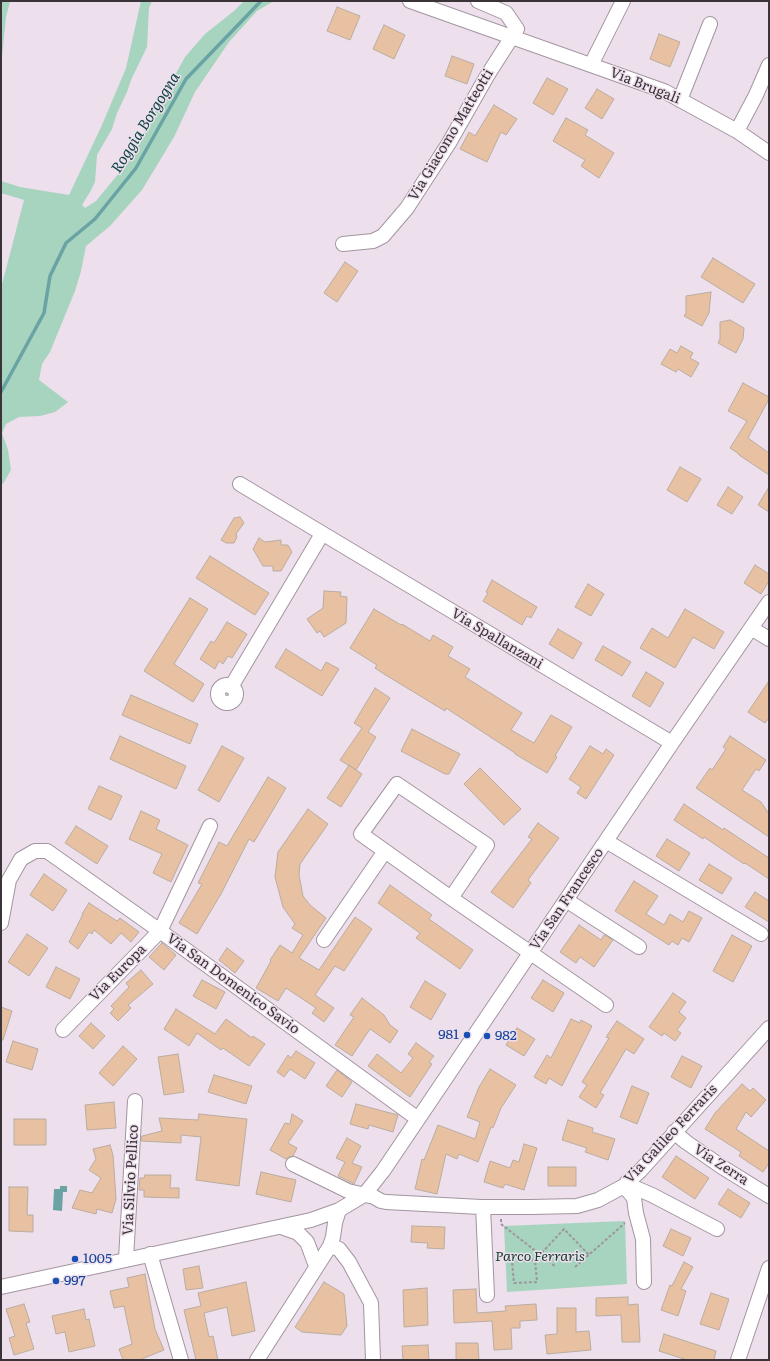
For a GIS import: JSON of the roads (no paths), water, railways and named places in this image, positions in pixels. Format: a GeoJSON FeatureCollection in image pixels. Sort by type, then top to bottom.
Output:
{"type":"FeatureCollection","features":[{"type":"Feature","properties":{"kind":"street","name":"Via Brugali"},"geometry":{"type":"LineString","coordinates":[[410,1],[664,91],[736,131],[769,153]]}},
{"type":"Feature","properties":{"kind":"street"},"geometry":{"type":"LineString","coordinates":[[478,1],[506,13],[517,29],[512,37]]}},
{"type":"Feature","properties":{"kind":"street"},"geometry":{"type":"LineString","coordinates":[[592,65],[623,1]]}},
{"type":"Feature","properties":{"kind":"street"},"geometry":{"type":"LineString","coordinates":[[680,100],[710,24]]}},
{"type":"Feature","properties":{"kind":"street","name":"Via Giacomo Matteotti"},"geometry":{"type":"LineString","coordinates":[[342,244],[373,241],[383,236],[407,208],[449,143],[487,76],[512,37]]}},
{"type":"Feature","properties":{"kind":"street"},"geometry":{"type":"LineString","coordinates":[[736,131],[756,96],[769,65]]}},
{"type":"Feature","properties":{"kind":"street","name":"Via Spallanzani"},"geometry":{"type":"LineString","coordinates":[[240,484],[672,743]]}},
{"type":"Feature","properties":{"kind":"street"},"geometry":{"type":"LineString","coordinates":[[231,687],[322,534]]}},
{"type":"Feature","properties":{"kind":"street","name":"Via San Francesco"},"geometry":{"type":"LineString","coordinates":[[364,1195],[383,1171],[769,602]]}},
{"type":"Feature","properties":{"kind":"street"},"geometry":{"type":"LineString","coordinates":[[751,628],[769,639]]}},
{"type":"Feature","properties":{"kind":"street"},"geometry":{"type":"LineString","coordinates":[[452,898],[487,846],[397,784],[361,834],[452,898],[531,952],[606,1005]]}},
{"type":"Feature","properties":{"kind":"street","name":"Via Europa"},"geometry":{"type":"LineString","coordinates":[[62,1030],[160,931],[210,826]]}},
{"type":"Feature","properties":{"kind":"street"},"geometry":{"type":"LineString","coordinates":[[606,841],[761,934]]}},
{"type":"Feature","properties":{"kind":"street","name":"Via San Domenico Savio"},"geometry":{"type":"LineString","coordinates":[[1,923],[9,880],[21,859],[35,851],[46,851],[160,931],[418,1119]]}},
{"type":"Feature","properties":{"kind":"street"},"geometry":{"type":"LineString","coordinates":[[324,940],[385,851]]}},
{"type":"Feature","properties":{"kind":"street"},"geometry":{"type":"LineString","coordinates":[[566,900],[639,947]]}},
{"type":"Feature","properties":{"kind":"street","name":"Via Galileo Ferraris"},"geometry":{"type":"LineString","coordinates":[[293,1164],[348,1191],[374,1197],[386,1202],[499,1207],[577,1206],[598,1200],[626,1184],[640,1171],[769,1028]]}},
{"type":"Feature","properties":{"kind":"street","name":"Via Silvio Pellico"},"geometry":{"type":"LineString","coordinates":[[126,1260],[135,1101]]}},
{"type":"Feature","properties":{"kind":"street","name":"Via Zerra"},"geometry":{"type":"LineString","coordinates":[[674,1132],[722,1167],[769,1196]]}},
{"type":"Feature","properties":{"kind":"street"},"geometry":{"type":"LineString","coordinates":[[626,1184],[634,1198],[637,1218],[643,1239],[644,1282]]}},
{"type":"Feature","properties":{"kind":"street"},"geometry":{"type":"LineString","coordinates":[[626,1184],[652,1195],[717,1229]]}},
{"type":"Feature","properties":{"kind":"street"},"geometry":{"type":"LineString","coordinates":[[1,1287],[150,1254],[281,1228],[311,1220],[339,1210],[364,1195]]}},
{"type":"Feature","properties":{"kind":"street"},"geometry":{"type":"LineString","coordinates":[[483,1207],[487,1295]]}},
{"type":"Feature","properties":{"kind":"street"},"geometry":{"type":"LineString","coordinates":[[257,1360],[330,1246],[339,1210]]}},
{"type":"Feature","properties":{"kind":"street"},"geometry":{"type":"LineString","coordinates":[[281,1228],[298,1233],[307,1242],[316,1266]]}},
{"type":"Feature","properties":{"kind":"street"},"geometry":{"type":"LineString","coordinates":[[330,1246],[339,1250],[349,1262],[371,1303],[373,1360]]}},
{"type":"Feature","properties":{"kind":"street"},"geometry":{"type":"LineString","coordinates":[[150,1254],[181,1360]]}},
{"type":"Feature","properties":{"kind":"street"},"geometry":{"type":"LineString","coordinates":[[738,1360],[769,1268]]}},
{"type":"Feature","properties":{"kind":"waterway","name":"Roggia Borgogna"},"geometry":{"type":"LineString","coordinates":[[1,392],[44,313],[50,276],[66,243],[95,219],[136,168],[186,79],[261,1]]}},
{"type":"Feature","properties":{"kind":"place","name":"981"},"geometry":{"type":"Point","coordinates":[467,1035]}},
{"type":"Feature","properties":{"kind":"place","name":"982"},"geometry":{"type":"Point","coordinates":[487,1036]}},
{"type":"Feature","properties":{"kind":"place","name":"1005"},"geometry":{"type":"Point","coordinates":[75,1259]}},
{"type":"Feature","properties":{"kind":"place","name":"997"},"geometry":{"type":"Point","coordinates":[56,1281]}},
{"type":"Feature","properties":{"kind":"park label","name":"Parco Ferraris"},"geometry":{"type":"Point","coordinates":[540,1257]}}]}
